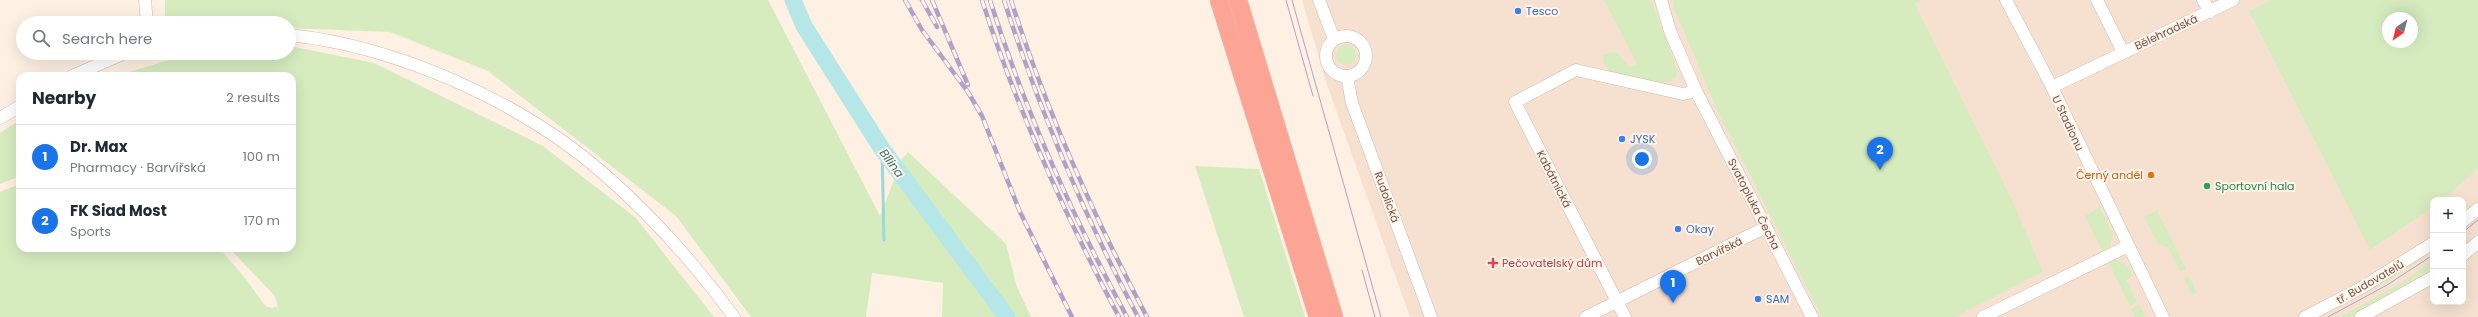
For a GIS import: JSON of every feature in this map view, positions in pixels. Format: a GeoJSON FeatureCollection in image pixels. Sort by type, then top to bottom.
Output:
{"type":"FeatureCollection","features":[{"type":"Feature","properties":{"kind":"highway"},"geometry":{"type":"LineString","coordinates":[[1219,0],[1318,317]]}},
{"type":"Feature","properties":{"kind":"highway"},"geometry":{"type":"LineString","coordinates":[[1238,0],[1334,317]]}},
{"type":"Feature","properties":{"kind":"highway"},"geometry":{"type":"LineString","coordinates":[[1242,0],[1245,23]]}},
{"type":"Feature","properties":{"kind":"street"},"geometry":{"type":"LineString","coordinates":[[145,0],[146,16]]}},
{"type":"Feature","properties":{"kind":"street"},"geometry":{"type":"LineString","coordinates":[[1319,0],[1334,39]]}},
{"type":"Feature","properties":{"kind":"street","name":"Svatopluka Čecha"},"geometry":{"type":"LineString","coordinates":[[1661,0],[1670,31],[1696,91],[1812,317]]}},
{"type":"Feature","properties":{"kind":"street","name":"U Stadionu"},"geometry":{"type":"LineString","coordinates":[[2006,0],[2052,87],[2163,317]]}},
{"type":"Feature","properties":{"kind":"street","name":"Bělehradská"},"geometry":{"type":"LineString","coordinates":[[2097,0],[2123,52]]}},
{"type":"Feature","properties":{"kind":"street","name":"Bělehradská"},"geometry":{"type":"LineString","coordinates":[[2203,0],[2210,12]]}},
{"type":"Feature","properties":{"kind":"street","name":"Bělehradská"},"geometry":{"type":"LineString","coordinates":[[2052,87],[2233,0]]}},
{"type":"Feature","properties":{"kind":"street"},"geometry":{"type":"LineString","coordinates":[[296,36],[315,38],[368,49],[441,74],[504,106],[558,139],[603,173],[661,229],[734,317]]}},
{"type":"Feature","properties":{"kind":"street"},"geometry":{"type":"LineString","coordinates":[[1351,37],[1361,43],[1364,48],[1365,60],[1358,71],[1346,76],[1334,72],[1327,62],[1327,49],[1334,39],[1351,37]]}},
{"type":"Feature","properties":{"kind":"street"},"geometry":{"type":"LineString","coordinates":[[81,72],[110,60]]}},
{"type":"Feature","properties":{"kind":"street","name":"Kabátnická"},"geometry":{"type":"LineString","coordinates":[[1625,317],[1515,102],[1576,70],[1683,94],[1696,91]]}},
{"type":"Feature","properties":{"kind":"street","name":"Rudolická"},"geometry":{"type":"LineString","coordinates":[[1346,76],[1352,103],[1432,317]]}},
{"type":"Feature","properties":{"kind":"street"},"geometry":{"type":"LineString","coordinates":[[0,118],[16,108]]}},
{"type":"Feature","properties":{"kind":"street"},"geometry":{"type":"LineString","coordinates":[[2466,219],[2478,209]]}},
{"type":"Feature","properties":{"kind":"street","name":"Barvířská"},"geometry":{"type":"LineString","coordinates":[[1586,317],[1766,227]]}},
{"type":"Feature","properties":{"kind":"street"},"geometry":{"type":"LineString","coordinates":[[2466,252],[2478,242]]}},
{"type":"Feature","properties":{"kind":"street","name":"tř. Budovatelů"},"geometry":{"type":"LineString","coordinates":[[2304,317],[2361,288],[2430,245]]}},
{"type":"Feature","properties":{"kind":"street"},"geometry":{"type":"LineString","coordinates":[[1982,317],[2128,246]]}},
{"type":"Feature","properties":{"kind":"street"},"geometry":{"type":"LineString","coordinates":[[2361,317],[2430,279]]}},
{"type":"Feature","properties":{"kind":"shaded area"},"geometry":{"type":"Polygon","coordinates":[[[1302,0],[2478,0],[2478,317],[1410,317],[1326,82],[1302,0]]]}},
{"type":"Feature","properties":{"kind":"green space"},"geometry":{"type":"Polygon","coordinates":[[[165,0],[768,0],[880,216],[902,159],[908,152],[1006,244],[1017,287],[1031,317],[942,317],[943,283],[872,273],[866,317],[751,317],[676,216],[488,71],[390,32],[296,28],[296,16],[165,16],[165,0]]]}},
{"type":"Feature","properties":{"kind":"green space"},"geometry":{"type":"Polygon","coordinates":[[[1604,0],[1651,0],[1677,69],[1676,77],[1671,81],[1660,83],[1611,73],[1604,64],[1603,55],[1611,52],[1617,53],[1630,67],[1637,64],[1604,0]]]}},
{"type":"Feature","properties":{"kind":"green space"},"geometry":{"type":"Polygon","coordinates":[[[1673,0],[1921,0],[1915,4],[2012,200],[2043,272],[1955,317],[1822,317],[1717,110],[1674,8],[1673,0]]]}},
{"type":"Feature","properties":{"kind":"green space"},"geometry":{"type":"Polygon","coordinates":[[[2271,0],[2478,0],[2478,169],[2445,197],[2430,197],[2430,209],[2370,250],[2249,11],[2271,0]]]}},
{"type":"Feature","properties":{"kind":"green space"},"geometry":{"type":"Polygon","coordinates":[[[1346,45],[1353,48],[1356,55],[1353,62],[1346,65],[1339,62],[1336,55],[1339,48],[1346,45]]]}},
{"type":"Feature","properties":{"kind":"green space"},"geometry":{"type":"Polygon","coordinates":[[[296,47],[374,63],[543,146],[636,218],[714,317],[0,317],[0,192],[16,186],[16,252],[222,252],[246,279],[265,306],[272,308],[277,306],[279,312],[275,296],[233,252],[296,252],[296,72],[129,72],[169,60],[296,60],[296,47]]]}},
{"type":"Feature","properties":{"kind":"green space"},"geometry":{"type":"Polygon","coordinates":[[[16,123],[16,178],[0,184],[0,133],[16,123]]]}},
{"type":"Feature","properties":{"kind":"green space"},"geometry":{"type":"Polygon","coordinates":[[[1195,166],[1259,169],[1305,317],[1244,317],[1195,166]]]}},
{"type":"Feature","properties":{"kind":"green space"},"geometry":{"type":"Polygon","coordinates":[[[2100,207],[2113,234],[2110,246],[2103,252],[2085,216],[2100,207]]]}},
{"type":"Feature","properties":{"kind":"green space"},"geometry":{"type":"Polygon","coordinates":[[[2157,210],[2186,269],[2180,272],[2168,247],[2158,244],[2144,217],[2157,210]]]}},
{"type":"Feature","properties":{"kind":"green space"},"geometry":{"type":"Polygon","coordinates":[[[2430,248],[2430,254],[2385,283],[2320,317],[2312,317],[2430,248]]]}},
{"type":"Feature","properties":{"kind":"green space"},"geometry":{"type":"Polygon","coordinates":[[[2113,259],[2126,264],[2133,276],[2126,280],[2137,302],[2130,306],[2108,261],[2113,259]]]}},
{"type":"Feature","properties":{"kind":"green space"},"geometry":{"type":"Polygon","coordinates":[[[2430,263],[2430,270],[2350,317],[2340,317],[2399,284],[2430,263]]]}},
{"type":"Feature","properties":{"kind":"green space"},"geometry":{"type":"Polygon","coordinates":[[[2189,276],[2197,293],[2192,296],[2184,278],[2189,276]]]}},
{"type":"Feature","properties":{"kind":"green space"},"geometry":{"type":"Polygon","coordinates":[[[2139,304],[2145,317],[2135,317],[2131,309],[2139,304]]]}},
{"type":"Feature","properties":{"kind":"waterway","name":"Bílina"},"geometry":{"type":"LineString","coordinates":[[793,0],[804,26],[882,149],[1007,317]]}},
{"type":"Feature","properties":{"kind":"waterway"},"geometry":{"type":"LineString","coordinates":[[882,149],[884,240]]}},
{"type":"Feature","properties":{"kind":"tram line"},"geometry":{"type":"LineString","coordinates":[[1286,0],[1313,96]]}},
{"type":"Feature","properties":{"kind":"tram line"},"geometry":{"type":"LineString","coordinates":[[1292,0],[1381,317]]}},
{"type":"Feature","properties":{"kind":"tram line"},"geometry":{"type":"LineString","coordinates":[[2466,230],[2478,220]]}},
{"type":"Feature","properties":{"kind":"tram line"},"geometry":{"type":"LineString","coordinates":[[2328,317],[2387,285],[2430,257]]}},
{"type":"Feature","properties":{"kind":"tram line"},"geometry":{"type":"LineString","coordinates":[[1362,270],[1375,317]]}},
{"type":"Feature","properties":{"kind":"railway"},"geometry":{"type":"LineString","coordinates":[[905,0],[922,30],[968,92],[982,116],[1020,212],[1072,317]]}},
{"type":"Feature","properties":{"kind":"railway"},"geometry":{"type":"LineString","coordinates":[[922,0],[937,27]]}},
{"type":"Feature","properties":{"kind":"railway"},"geometry":{"type":"LineString","coordinates":[[932,0],[968,85]]}},
{"type":"Feature","properties":{"kind":"railway"},"geometry":{"type":"LineString","coordinates":[[982,0],[1026,122],[1043,162],[1099,279],[1119,317]]}},
{"type":"Feature","properties":{"kind":"railway"},"geometry":{"type":"LineString","coordinates":[[990,0],[1018,82],[1051,162],[1087,240],[1127,317]]}},
{"type":"Feature","properties":{"kind":"railway"},"geometry":{"type":"LineString","coordinates":[[1004,0],[1032,82],[1064,162],[1099,240],[1138,317]]}},
{"type":"Feature","properties":{"kind":"railway"},"geometry":{"type":"LineString","coordinates":[[1011,0],[1039,82],[1072,162],[1089,201],[1147,317]]}},
{"type":"Feature","properties":{"kind":"place","name":"Tesco"},"geometry":{"type":"Point","coordinates":[1518,11]}},
{"type":"Feature","properties":{"kind":"place","name":"JYSK"},"geometry":{"type":"Point","coordinates":[1622,139]}},
{"type":"Feature","properties":{"kind":"place","name":"FK Siad Most"},"geometry":{"type":"Point","coordinates":[1880,170]}},
{"type":"Feature","properties":{"kind":"place","name":"Černý anděl"},"geometry":{"type":"Point","coordinates":[2151,175]}},
{"type":"Feature","properties":{"kind":"place","name":"Sportovní hala"},"geometry":{"type":"Point","coordinates":[2207,186]}},
{"type":"Feature","properties":{"kind":"place","name":"Okay"},"geometry":{"type":"Point","coordinates":[1678,229]}},
{"type":"Feature","properties":{"kind":"place","name":"Pečovatelský dům"},"geometry":{"type":"Point","coordinates":[1493,263]}},
{"type":"Feature","properties":{"kind":"place","name":"SAM"},"geometry":{"type":"Point","coordinates":[1758,299]}},
{"type":"Feature","properties":{"kind":"place","name":"Dr. Max"},"geometry":{"type":"Point","coordinates":[1673,303]}}]}
